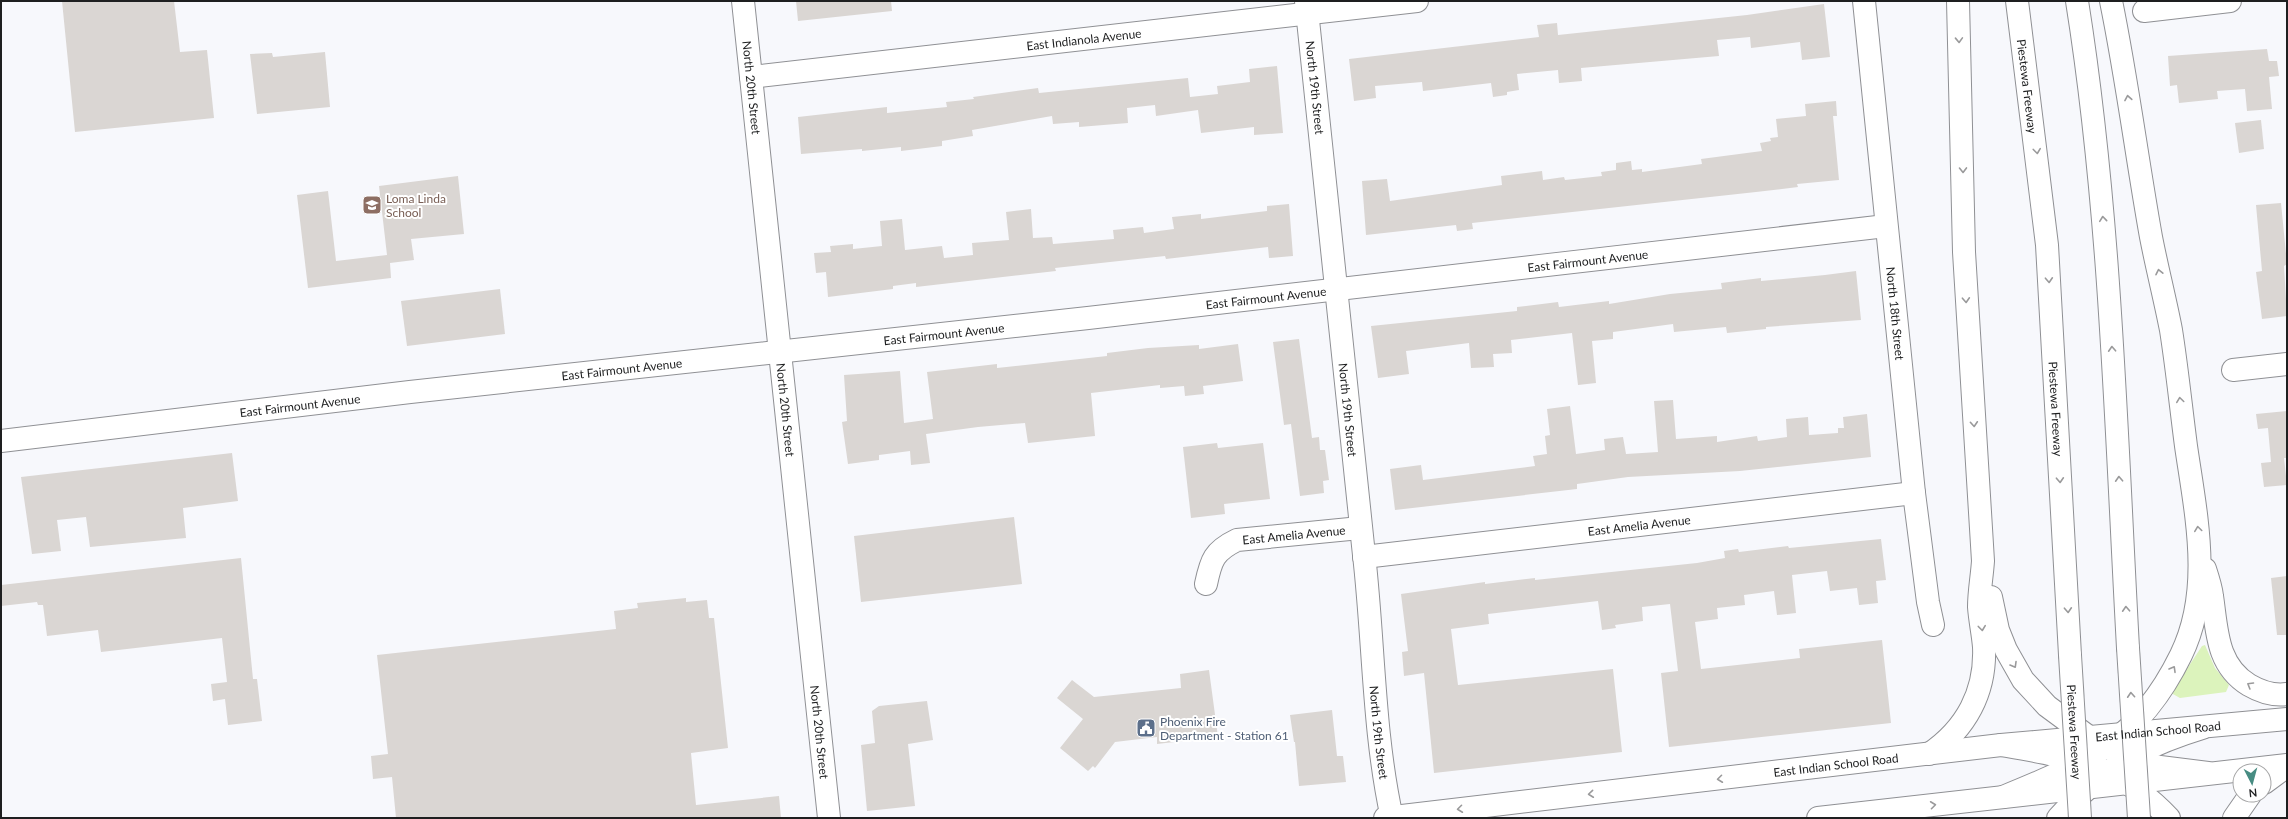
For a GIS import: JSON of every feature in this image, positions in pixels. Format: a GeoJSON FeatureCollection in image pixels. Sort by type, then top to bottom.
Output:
{"type":"FeatureCollection","features":[{"type":"Feature","properties":{"kind":"main road","name":"North 20th Street"},"geometry":{"type":"LineString","coordinates":[[743,1],[829,818]]}},
{"type":"Feature","properties":{"kind":"main road","name":"East Indianola Avenue"},"geometry":{"type":"LineString","coordinates":[[751,77],[1307,7],[1417,1]]}},
{"type":"Feature","properties":{"kind":"main road","name":"North 18th Street"},"geometry":{"type":"LineString","coordinates":[[1864,1],[1914,493],[1928,602],[1933,626]]}},
{"type":"Feature","properties":{"kind":"main road"},"geometry":{"type":"LineString","coordinates":[[1929,754],[1954,734],[1971,708],[1981,682],[1984,666],[1979,606],[1983,561],[1964,252],[1958,1]]}},
{"type":"Feature","properties":{"kind":"main road","name":"Piestewa Freeway"},"geometry":{"type":"LineString","coordinates":[[2017,1],[2023,33],[2048,245],[2080,818]]}},
{"type":"Feature","properties":{"kind":"main road"},"geometry":{"type":"LineString","coordinates":[[2077,1],[2105,240],[2139,818]]}},
{"type":"Feature","properties":{"kind":"main road"},"geometry":{"type":"LineString","coordinates":[[2112,1],[2151,236],[2171,330],[2200,550],[2212,595],[2215,627],[2222,653],[2230,668],[2241,680],[2258,690],[2270,694],[2287,694]]}},
{"type":"Feature","properties":{"kind":"main road"},"geometry":{"type":"LineString","coordinates":[[2144,11],[2230,1]]}},
{"type":"Feature","properties":{"kind":"main road","name":"North 19th Street"},"geometry":{"type":"LineString","coordinates":[[1307,7],[1390,818]]}},
{"type":"Feature","properties":{"kind":"main road","name":"East Fairmount Avenue"},"geometry":{"type":"LineString","coordinates":[[1,441],[1886,226]]}},
{"type":"Feature","properties":{"kind":"main road"},"geometry":{"type":"LineString","coordinates":[[2233,370],[2287,364]]}},
{"type":"Feature","properties":{"kind":"main road","name":"East Amelia Avenue"},"geometry":{"type":"LineString","coordinates":[[1364,557],[1914,493]]}},
{"type":"Feature","properties":{"kind":"main road","name":"East Amelia Avenue"},"geometry":{"type":"LineString","coordinates":[[1206,584],[1215,554],[1225,545],[1237,540],[1360,528]]}},
{"type":"Feature","properties":{"kind":"main road"},"geometry":{"type":"LineString","coordinates":[[2003,797],[2084,761],[2117,740],[2157,695],[2181,654],[2190,633],[2195,610],[2200,550]]}},
{"type":"Feature","properties":{"kind":"main road"},"geometry":{"type":"LineString","coordinates":[[1983,561],[1998,630],[2006,650],[2020,674],[2047,706],[2089,737],[2117,740]]}},
{"type":"Feature","properties":{"kind":"main road","name":"East Indian School Road"},"geometry":{"type":"LineString","coordinates":[[2117,740],[2202,728],[2287,719]]}},
{"type":"Feature","properties":{"kind":"main road"},"geometry":{"type":"LineString","coordinates":[[2117,777],[2127,758],[2168,739],[2202,728]]}},
{"type":"Feature","properties":{"kind":"main road","name":"East Indian School Road"},"geometry":{"type":"LineString","coordinates":[[1390,818],[2001,745],[2089,737]]}},
{"type":"Feature","properties":{"kind":"main road"},"geometry":{"type":"LineString","coordinates":[[2117,740],[2127,758],[2160,767],[2208,774]]}},
{"type":"Feature","properties":{"kind":"main road"},"geometry":{"type":"LineString","coordinates":[[2001,745],[2084,761],[2117,777],[2146,796],[2169,818]]}},
{"type":"Feature","properties":{"kind":"main road"},"geometry":{"type":"LineString","coordinates":[[1818,818],[1880,812],[2090,786],[2117,777],[2208,774],[2287,765]]}},
{"type":"Feature","properties":{"kind":"main road"},"geometry":{"type":"LineString","coordinates":[[2272,777],[2287,765]]}},
{"type":"Feature","properties":{"kind":"main road"},"geometry":{"type":"LineString","coordinates":[[2058,818],[2090,786]]}},
{"type":"Feature","properties":{"kind":"main road"},"geometry":{"type":"LineString","coordinates":[[2234,818],[2244,803]]}},
{"type":"Feature","properties":{"kind":"main road"},"geometry":{"type":"LineString","coordinates":[[1880,812],[1909,818]]}},
{"type":"Feature","properties":{"kind":"green space"},"geometry":{"type":"Polygon","coordinates":[[[2205,645],[2215,668],[2229,685],[2226,692],[2180,698],[2171,693],[2202,646],[2205,645]]]}},
{"type":"Feature","properties":{"kind":"building"},"geometry":{"type":"Polygon","coordinates":[[[62,1],[174,1],[180,52],[207,50],[214,118],[75,132],[62,1]]]}},
{"type":"Feature","properties":{"kind":"building"},"geometry":{"type":"Polygon","coordinates":[[[796,1],[891,1],[892,11],[798,21],[796,1]]]}},
{"type":"Feature","properties":{"kind":"building"},"geometry":{"type":"Polygon","coordinates":[[[1824,4],[1830,57],[1802,60],[1800,42],[1751,48],[1750,37],[1717,40],[1719,56],[1581,68],[1582,81],[1559,83],[1558,70],[1517,74],[1519,90],[1507,92],[1507,95],[1493,97],[1491,83],[1423,91],[1422,82],[1375,86],[1376,98],[1354,101],[1349,59],[1539,37],[1537,25],[1557,23],[1558,35],[1747,15],[1824,4]]]}},
{"type":"Feature","properties":{"kind":"building"},"geometry":{"type":"Polygon","coordinates":[[[2267,49],[2269,61],[2277,61],[2279,76],[2269,77],[2272,109],[2247,111],[2245,89],[2217,91],[2218,99],[2179,103],[2177,85],[2170,86],[2168,56],[2267,49]]]}},
{"type":"Feature","properties":{"kind":"building"},"geometry":{"type":"Polygon","coordinates":[[[325,52],[330,107],[257,114],[250,54],[272,53],[273,57],[325,52]]]}},
{"type":"Feature","properties":{"kind":"building"},"geometry":{"type":"Polygon","coordinates":[[[1277,66],[1283,133],[1254,135],[1254,127],[1201,133],[1198,110],[1156,116],[1155,105],[1127,108],[1128,123],[1079,127],[1079,122],[1053,124],[1052,116],[972,130],[973,136],[942,141],[942,146],[901,151],[901,147],[862,151],[862,149],[801,154],[798,117],[887,107],[887,113],[947,107],[946,102],[974,99],[973,97],[1038,88],[1039,93],[1188,78],[1190,97],[1218,94],[1217,86],[1250,82],[1249,69],[1277,66]]]}},
{"type":"Feature","properties":{"kind":"building"},"geometry":{"type":"Polygon","coordinates":[[[1836,101],[1837,116],[1833,116],[1839,180],[1797,184],[1798,187],[1756,192],[1472,223],[1473,229],[1457,231],[1456,225],[1366,235],[1362,181],[1387,179],[1390,201],[1502,185],[1501,176],[1542,171],[1543,180],[1564,177],[1565,180],[1602,176],[1601,172],[1616,170],[1616,163],[1631,161],[1632,170],[1642,169],[1642,172],[1702,164],[1701,159],[1762,151],[1760,143],[1771,141],[1770,138],[1778,137],[1776,119],[1806,116],[1805,104],[1836,101]]]}},
{"type":"Feature","properties":{"kind":"building"},"geometry":{"type":"Polygon","coordinates":[[[2261,120],[2264,149],[2239,153],[2235,123],[2261,120]]]}},
{"type":"Feature","properties":{"kind":"building"},"geometry":{"type":"Polygon","coordinates":[[[458,176],[464,234],[411,239],[414,260],[390,263],[391,278],[308,288],[297,195],[328,191],[336,261],[387,255],[379,186],[458,176]]]}},
{"type":"Feature","properties":{"kind":"building"},"geometry":{"type":"Polygon","coordinates":[[[2281,203],[2287,264],[2284,266],[2287,316],[2262,319],[2256,272],[2262,271],[2256,205],[2281,203]]]}},
{"type":"Feature","properties":{"kind":"building"},"geometry":{"type":"Polygon","coordinates":[[[1289,204],[1293,256],[1269,258],[1268,247],[1166,259],[1165,256],[1055,268],[1056,271],[916,287],[916,283],[893,286],[893,289],[828,297],[826,272],[816,273],[814,253],[831,252],[830,246],[853,244],[853,249],[882,246],[880,221],[902,219],[905,250],[942,246],[944,258],[973,255],[972,243],[1009,240],[1006,212],[1031,209],[1033,238],[1052,237],[1053,244],[1114,239],[1113,230],[1143,227],[1144,233],[1174,229],[1172,217],[1201,214],[1201,219],[1267,211],[1267,206],[1289,204]]]}},
{"type":"Feature","properties":{"kind":"building"},"geometry":{"type":"Polygon","coordinates":[[[1856,271],[1861,320],[1766,327],[1766,329],[1727,333],[1726,327],[1674,332],[1673,324],[1613,332],[1613,339],[1592,341],[1596,383],[1578,385],[1572,333],[1511,340],[1512,353],[1493,354],[1494,367],[1471,368],[1469,343],[1406,351],[1409,374],[1378,378],[1371,326],[1517,311],[1517,307],[1558,302],[1559,307],[1609,301],[1609,304],[1670,294],[1722,289],[1721,283],[1761,278],[1761,281],[1856,271]]]}},
{"type":"Feature","properties":{"kind":"building"},"geometry":{"type":"Polygon","coordinates":[[[500,289],[505,334],[407,346],[401,301],[500,289]]]}},
{"type":"Feature","properties":{"kind":"building"},"geometry":{"type":"Polygon","coordinates":[[[1299,339],[1312,438],[1319,437],[1320,450],[1325,450],[1329,480],[1323,481],[1324,493],[1300,496],[1291,424],[1284,425],[1273,342],[1299,339]]]}},
{"type":"Feature","properties":{"kind":"building"},"geometry":{"type":"Polygon","coordinates":[[[1238,344],[1243,381],[1203,386],[1204,394],[1185,396],[1184,386],[1160,388],[1160,385],[1091,393],[1095,436],[1028,443],[1025,423],[978,427],[926,434],[930,463],[911,465],[910,451],[879,455],[879,460],[848,464],[842,422],[847,421],[844,375],[900,371],[904,423],[933,419],[927,372],[997,364],[997,368],[1107,356],[1107,353],[1148,348],[1199,345],[1199,349],[1238,344]]]}},
{"type":"Feature","properties":{"kind":"building"},"geometry":{"type":"Polygon","coordinates":[[[1673,400],[1676,439],[1717,436],[1717,442],[1757,436],[1758,441],[1787,437],[1786,419],[1808,417],[1809,435],[1838,433],[1838,428],[1844,428],[1843,417],[1867,414],[1871,457],[1740,471],[1628,477],[1577,484],[1577,489],[1395,510],[1390,469],[1421,465],[1423,480],[1535,466],[1533,456],[1547,454],[1545,436],[1550,435],[1547,409],[1570,406],[1576,454],[1605,450],[1604,439],[1623,437],[1626,454],[1658,452],[1654,401],[1673,400]]]}},
{"type":"Feature","properties":{"kind":"building"},"geometry":{"type":"Polygon","coordinates":[[[2287,411],[2287,458],[2284,458],[2287,485],[2264,487],[2261,463],[2271,462],[2268,428],[2258,429],[2256,414],[2287,411]]]}},
{"type":"Feature","properties":{"kind":"building"},"geometry":{"type":"Polygon","coordinates":[[[1217,443],[1218,448],[1263,443],[1270,499],[1224,504],[1225,514],[1191,518],[1183,447],[1217,443]]]}},
{"type":"Feature","properties":{"kind":"building"},"geometry":{"type":"Polygon","coordinates":[[[232,453],[238,501],[183,508],[186,538],[90,547],[86,517],[57,520],[61,551],[32,554],[21,477],[232,453]]]}},
{"type":"Feature","properties":{"kind":"building"},"geometry":{"type":"Polygon","coordinates":[[[1014,517],[1022,584],[861,602],[854,536],[1014,517]]]}},
{"type":"Feature","properties":{"kind":"building"},"geometry":{"type":"Polygon","coordinates":[[[1881,539],[1886,580],[1876,581],[1878,603],[1859,605],[1857,588],[1830,591],[1827,571],[1792,575],[1796,613],[1777,615],[1774,591],[1744,595],[1745,605],[1717,608],[1718,619],[1695,622],[1701,669],[1800,658],[1799,649],[1882,640],[1891,723],[1669,747],[1661,673],[1678,671],[1670,604],[1642,607],[1643,621],[1615,625],[1616,628],[1602,630],[1598,601],[1488,614],[1489,624],[1451,629],[1458,685],[1613,669],[1622,752],[1434,773],[1424,673],[1404,676],[1402,652],[1408,651],[1401,594],[1485,582],[1485,584],[1535,578],[1535,580],[1697,563],[1725,558],[1724,551],[1738,549],[1739,552],[1788,546],[1789,548],[1881,539]]]}},
{"type":"Feature","properties":{"kind":"building"},"geometry":{"type":"Polygon","coordinates":[[[241,558],[253,679],[257,679],[262,721],[228,725],[225,699],[213,701],[211,684],[227,682],[222,638],[101,652],[98,630],[47,636],[43,605],[38,605],[37,602],[1,606],[1,585],[241,558]]]}},
{"type":"Feature","properties":{"kind":"building"},"geometry":{"type":"Polygon","coordinates":[[[2287,576],[2287,635],[2277,635],[2271,578],[2287,576]]]}},
{"type":"Feature","properties":{"kind":"building"},"geometry":{"type":"Polygon","coordinates":[[[686,598],[686,602],[707,600],[709,618],[714,618],[728,748],[691,753],[696,805],[779,796],[781,818],[396,818],[392,777],[373,779],[371,756],[388,754],[377,655],[616,629],[614,611],[638,608],[637,603],[686,598]]]}},
{"type":"Feature","properties":{"kind":"building","name":"Phoenix Fire Department - Station 61"},"geometry":{"type":"Polygon","coordinates":[[[1209,670],[1218,737],[1157,744],[1157,737],[1115,742],[1095,768],[1093,766],[1088,771],[1060,748],[1083,719],[1057,698],[1072,680],[1094,697],[1181,688],[1180,674],[1209,670]]]}},
{"type":"Feature","properties":{"kind":"building"},"geometry":{"type":"Polygon","coordinates":[[[927,701],[933,740],[908,744],[915,806],[867,811],[861,745],[875,743],[872,711],[879,706],[927,701]]]}},
{"type":"Feature","properties":{"kind":"building"},"geometry":{"type":"Polygon","coordinates":[[[1332,710],[1337,756],[1343,756],[1346,782],[1299,786],[1295,742],[1290,715],[1332,710]]]}},
{"type":"Feature","properties":{"kind":"place","name":"Loma Linda School"},"geometry":{"type":"Point","coordinates":[372,205]}},
{"type":"Feature","properties":{"kind":"place","name":"Phoenix Fire Department - Station 61"},"geometry":{"type":"Point","coordinates":[1146,728]}}]}
